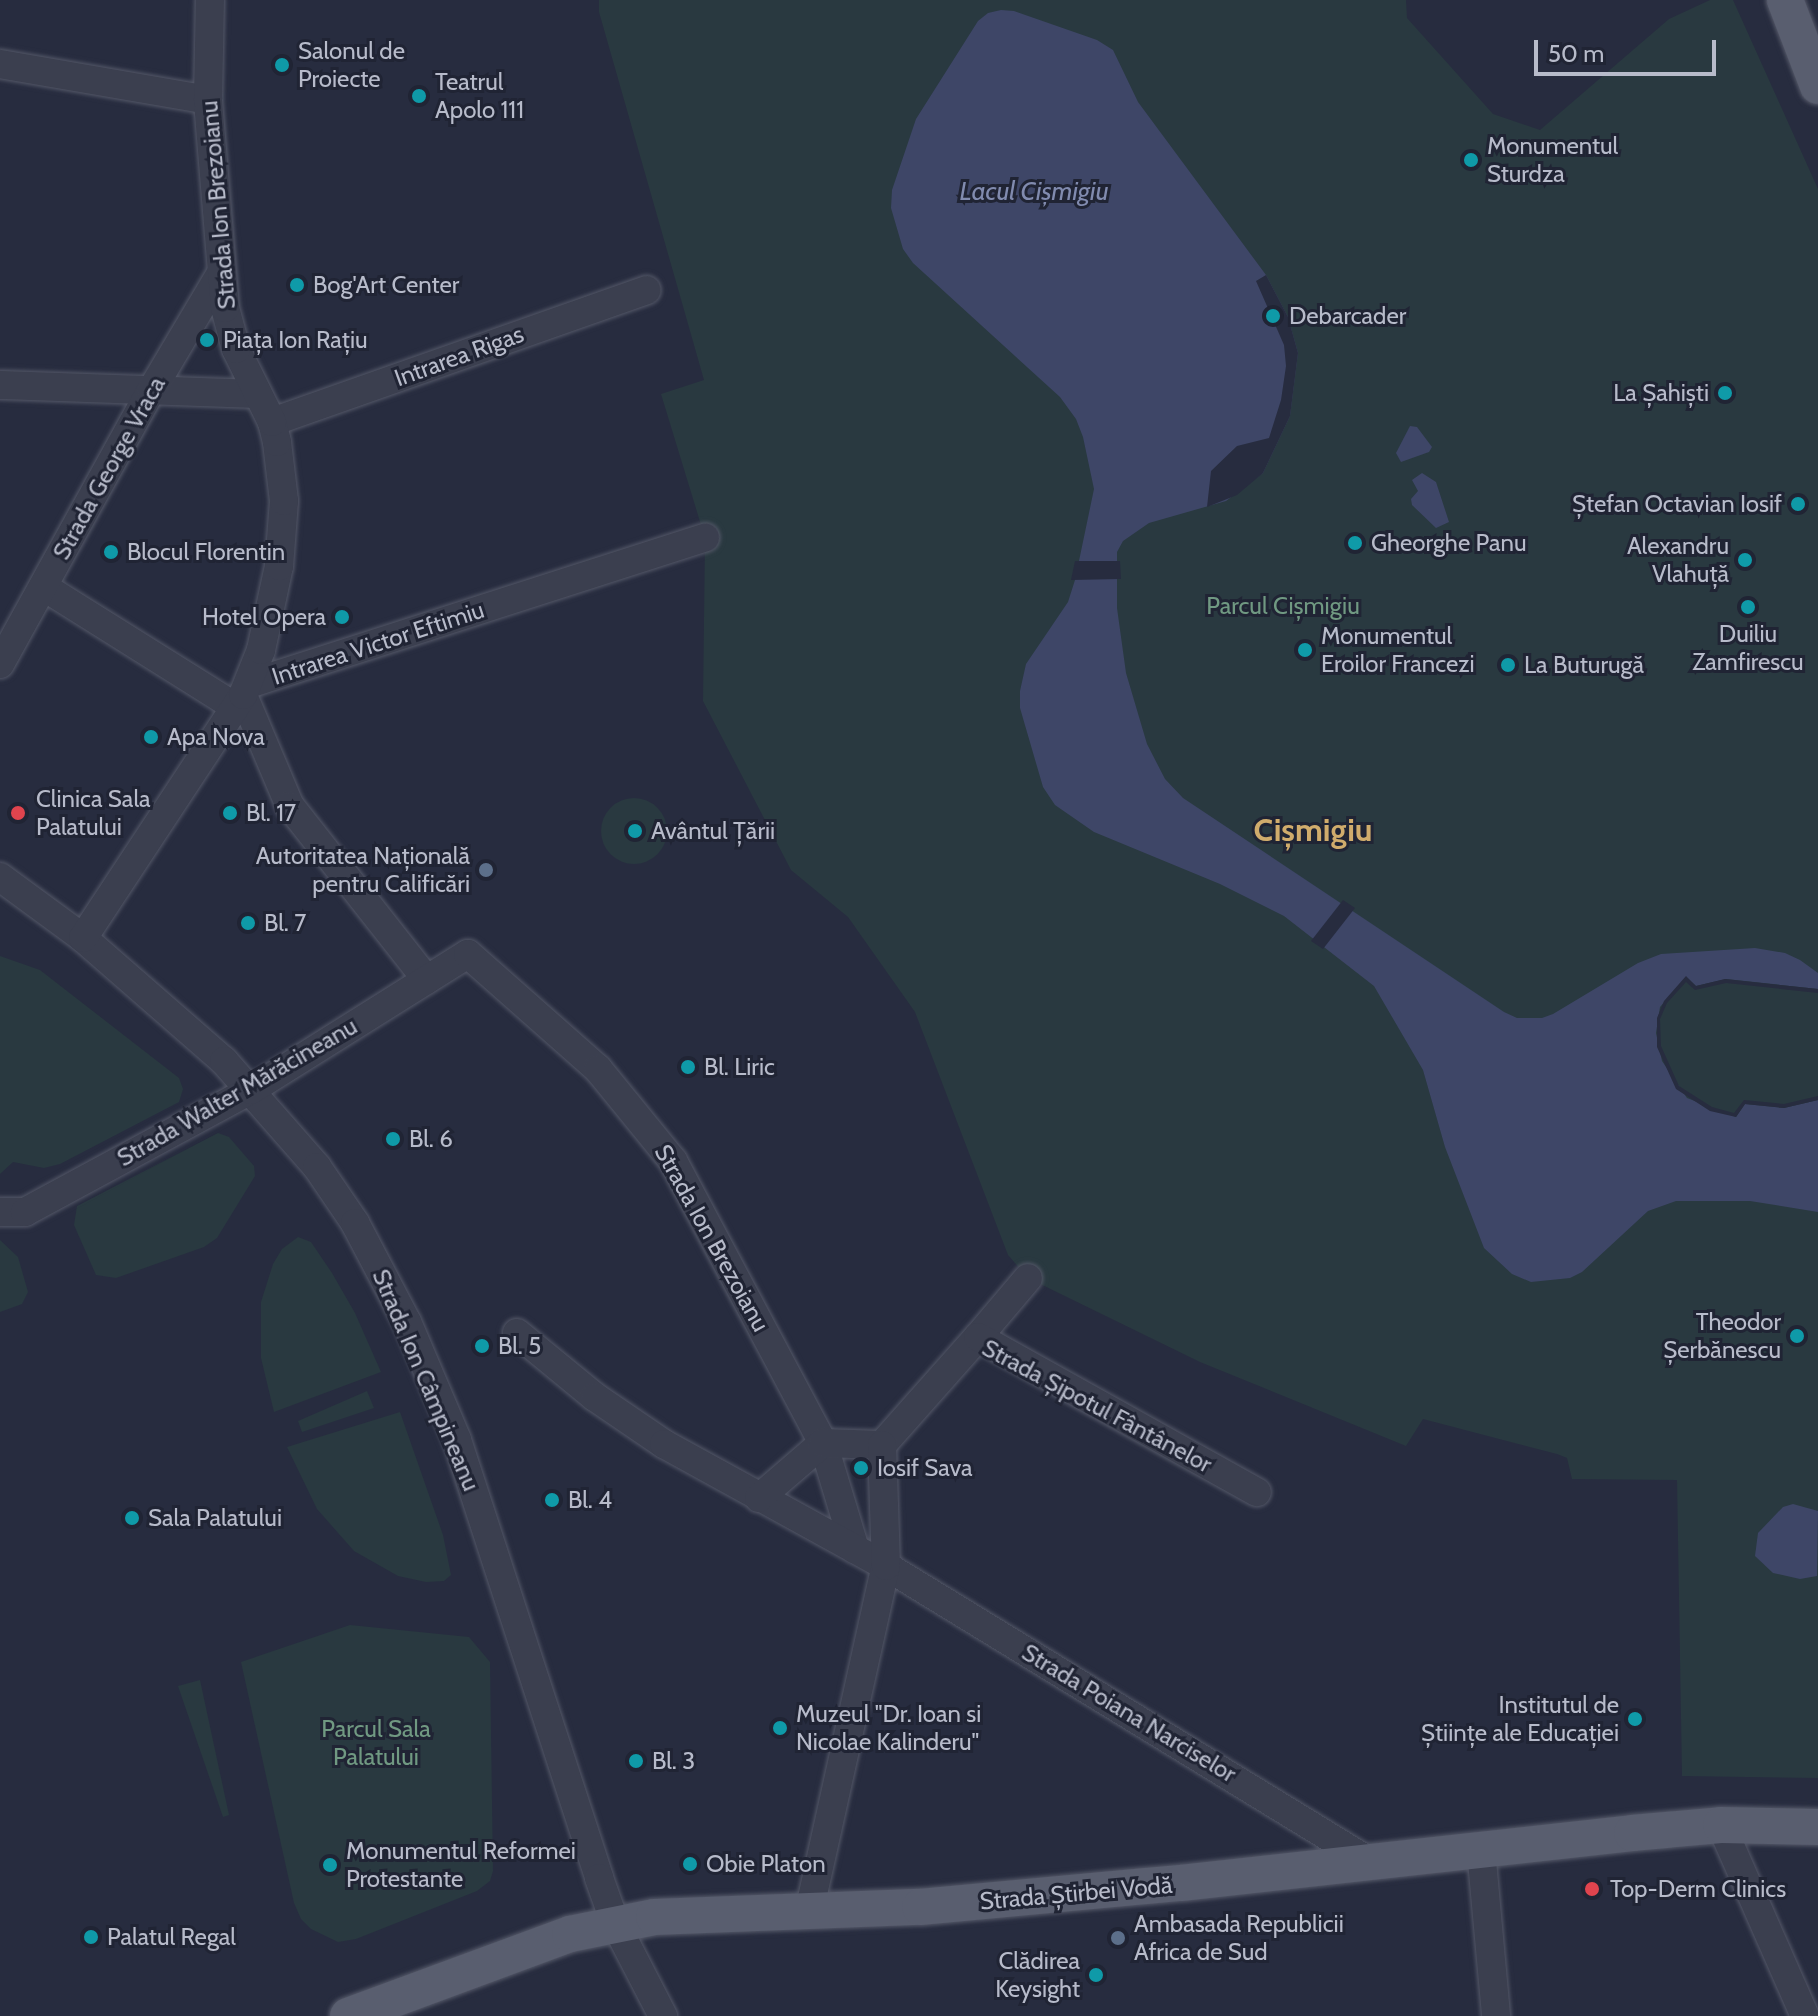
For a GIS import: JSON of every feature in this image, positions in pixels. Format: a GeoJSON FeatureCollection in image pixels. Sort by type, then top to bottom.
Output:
{"type":"FeatureCollection","features":[{"type":"Feature","properties":{"kind":"main road"},"geometry":{"type":"LineString","coordinates":[[1785,0],[1818,86]]}},
{"type":"Feature","properties":{"kind":"main road","name":"Strada Știrbei Vodă"},"geometry":{"type":"LineString","coordinates":[[348,2016],[570,1934],[615,1923],[688,1914],[809,1912],[1046,1897],[1721,1825],[1818,1827]]}},
{"type":"Feature","properties":{"kind":"street","name":"Strada Ion Brezoianu"},"geometry":{"type":"LineString","coordinates":[[210,0],[208,100],[221,273],[231,331],[272,422],[283,478],[283,533],[274,597],[243,696]]}},
{"type":"Feature","properties":{"kind":"street"},"geometry":{"type":"LineString","coordinates":[[0,64],[208,100]]}},
{"type":"Feature","properties":{"kind":"street","name":"Strada George Vraca"},"geometry":{"type":"LineString","coordinates":[[0,664],[151,391],[221,273]]}},
{"type":"Feature","properties":{"kind":"street","name":"Intrarea Rigas"},"geometry":{"type":"LineString","coordinates":[[272,422],[646,290]]}},
{"type":"Feature","properties":{"kind":"street"},"geometry":{"type":"LineString","coordinates":[[0,385],[257,394]]}},
{"type":"Feature","properties":{"kind":"street","name":"Intrarea Victor Eftimiu"},"geometry":{"type":"LineString","coordinates":[[243,696],[705,538]]}},
{"type":"Feature","properties":{"kind":"street"},"geometry":{"type":"LineString","coordinates":[[44,587],[243,696],[290,806],[427,980]]}},
{"type":"Feature","properties":{"kind":"street"},"geometry":{"type":"LineString","coordinates":[[83,938],[243,696]]}},
{"type":"Feature","properties":{"kind":"street","name":"Strada Ion Câmpineanu"},"geometry":{"type":"LineString","coordinates":[[0,877],[83,938],[165,1007],[251,1090],[317,1167],[355,1223],[407,1322],[457,1440],[615,1923],[663,2016]]}},
{"type":"Feature","properties":{"kind":"street","name":"Strada Ion Brezoianu"},"geometry":{"type":"LineString","coordinates":[[468,954],[598,1069],[664,1148],[698,1202],[823,1443],[855,1549]]}},
{"type":"Feature","properties":{"kind":"street","name":"Strada Walter Mărăcineanu"},"geometry":{"type":"LineString","coordinates":[[0,1212],[25,1212],[251,1090],[468,954]]}},
{"type":"Feature","properties":{"kind":"street"},"geometry":{"type":"LineString","coordinates":[[978,1337],[1028,1278]]}},
{"type":"Feature","properties":{"kind":"street"},"geometry":{"type":"LineString","coordinates":[[517,1333],[595,1397],[638,1427],[759,1498],[823,1443],[882,1445],[886,1566],[809,1912]]}},
{"type":"Feature","properties":{"kind":"street","name":"Strada Șipotul Fântânelor"},"geometry":{"type":"LineString","coordinates":[[882,1445],[978,1337],[1257,1492]]}},
{"type":"Feature","properties":{"kind":"street","name":"Strada Poiana Narciselor"},"geometry":{"type":"LineString","coordinates":[[759,1498],[886,1566],[1370,1862]]}},
{"type":"Feature","properties":{"kind":"street"},"geometry":{"type":"LineString","coordinates":[[1721,1825],[1805,2016]]}},
{"type":"Feature","properties":{"kind":"street"},"geometry":{"type":"LineString","coordinates":[[1481,1850],[1496,2016]]}},
{"type":"Feature","properties":{"kind":"green space","name":"Parcul Cișmigiu"},"geometry":{"type":"Polygon","coordinates":[[[599,0],[1406,0],[1407,18],[1493,114],[1540,130],[1669,19],[1710,0],[1733,0],[1818,189],[1818,1778],[1682,1776],[1677,1480],[1572,1479],[1567,1458],[1423,1419],[1406,1446],[1200,1362],[1028,1278],[1008,1255],[915,1012],[848,917],[791,870],[703,701],[705,538],[661,394],[704,380],[599,12],[599,0]]]}},
{"type":"Feature","properties":{"kind":"green space"},"geometry":{"type":"Polygon","coordinates":[[[627,798],[641,798],[653,803],[662,812],[667,831],[665,844],[658,855],[641,864],[627,864],[615,859],[606,850],[601,838],[601,824],[606,812],[615,803],[627,798]]]}},
{"type":"Feature","properties":{"kind":"green space"},"geometry":{"type":"Polygon","coordinates":[[[0,956],[40,970],[179,1078],[183,1089],[179,1102],[60,1164],[44,1168],[13,1162],[0,1174],[0,956]]]}},
{"type":"Feature","properties":{"kind":"green space"},"geometry":{"type":"Polygon","coordinates":[[[218,1133],[229,1137],[254,1166],[255,1176],[217,1238],[204,1247],[116,1278],[96,1275],[74,1225],[77,1206],[218,1133]]]}},
{"type":"Feature","properties":{"kind":"green space"},"geometry":{"type":"Polygon","coordinates":[[[298,1237],[311,1242],[332,1273],[355,1313],[381,1372],[274,1412],[261,1358],[261,1302],[273,1264],[282,1249],[298,1237]]]}},
{"type":"Feature","properties":{"kind":"green space"},"geometry":{"type":"Polygon","coordinates":[[[0,1240],[18,1257],[28,1292],[22,1304],[0,1312],[0,1240]]]}},
{"type":"Feature","properties":{"kind":"green space"},"geometry":{"type":"Polygon","coordinates":[[[367,1391],[374,1408],[302,1432],[298,1421],[367,1391]]]}},
{"type":"Feature","properties":{"kind":"green space"},"geometry":{"type":"Polygon","coordinates":[[[400,1412],[443,1535],[451,1575],[444,1581],[426,1582],[398,1576],[354,1551],[317,1509],[287,1447],[400,1412]]]}},
{"type":"Feature","properties":{"kind":"green space","name":"Parcul Sala Palatului"},"geometry":{"type":"Polygon","coordinates":[[[350,1625],[469,1637],[490,1662],[493,1871],[490,1881],[477,1891],[356,1939],[338,1942],[311,1929],[301,1919],[294,1903],[241,1662],[350,1625]]]}},
{"type":"Feature","properties":{"kind":"green space"},"geometry":{"type":"Polygon","coordinates":[[[200,1680],[229,1815],[223,1817],[178,1686],[200,1680]]]}},
{"type":"Feature","properties":{"kind":"water","name":"Lacul Cișmigiu"},"geometry":{"type":"Polygon","coordinates":[[[1014,11],[1097,40],[1113,50],[1138,102],[1266,275],[1288,317],[1298,353],[1290,416],[1263,473],[1226,501],[1149,523],[1123,541],[1117,552],[1117,608],[1126,673],[1147,744],[1165,779],[1183,798],[1517,1018],[1542,1018],[1553,1014],[1638,963],[1661,954],[1755,948],[1785,953],[1800,960],[1818,973],[1818,989],[1726,979],[1696,986],[1686,977],[1660,1007],[1656,1033],[1662,1061],[1687,1098],[1736,1117],[1745,1104],[1784,1108],[1818,1100],[1818,1212],[1750,1201],[1676,1201],[1648,1211],[1582,1272],[1570,1278],[1531,1282],[1512,1274],[1484,1248],[1445,1147],[1423,1070],[1374,986],[1284,916],[1220,884],[1094,832],[1055,805],[1043,787],[1020,708],[1020,691],[1026,664],[1068,602],[1075,580],[1094,489],[1083,437],[1076,419],[1060,397],[913,263],[903,249],[891,208],[892,190],[916,119],[978,21],[988,13],[1014,11]]]}},
{"type":"Feature","properties":{"kind":"water"},"geometry":{"type":"Polygon","coordinates":[[[1410,426],[1417,427],[1432,447],[1429,452],[1401,462],[1396,453],[1410,426]]]}},
{"type":"Feature","properties":{"kind":"water"},"geometry":{"type":"Polygon","coordinates":[[[1422,473],[1436,482],[1449,522],[1436,528],[1412,505],[1411,499],[1418,491],[1412,480],[1422,473]]]}},
{"type":"Feature","properties":{"kind":"water"},"geometry":{"type":"Polygon","coordinates":[[[1793,1504],[1818,1511],[1817,1576],[1800,1579],[1773,1573],[1755,1556],[1758,1533],[1783,1507],[1793,1504]]]}},
{"type":"Feature","properties":{"kind":"pier"},"geometry":{"type":"Polygon","coordinates":[[[1266,275],[1288,317],[1298,353],[1290,416],[1263,473],[1237,495],[1207,507],[1211,471],[1237,446],[1269,438],[1281,400],[1286,366],[1284,345],[1256,281],[1266,275]]]}},
{"type":"Feature","properties":{"kind":"pier"},"geometry":{"type":"Polygon","coordinates":[[[1075,561],[1120,561],[1121,579],[1071,580],[1075,561]]]}},
{"type":"Feature","properties":{"kind":"pier"},"geometry":{"type":"Polygon","coordinates":[[[1343,900],[1355,908],[1323,949],[1311,941],[1343,900]]]}},
{"type":"Feature","properties":{"kind":"pier"},"geometry":{"type":"Polygon","coordinates":[[[1686,976],[1696,986],[1725,979],[1818,989],[1818,993],[1726,983],[1695,990],[1686,982],[1667,1003],[1660,1019],[1661,1046],[1679,1086],[1712,1107],[1734,1113],[1744,1100],[1784,1104],[1818,1096],[1818,1100],[1784,1108],[1745,1104],[1736,1117],[1710,1111],[1676,1089],[1657,1047],[1657,1018],[1664,1001],[1686,976]]]}},
{"type":"Feature","properties":{"kind":"place","name":"Salonul de Proiecte"},"geometry":{"type":"Point","coordinates":[282,65]}},
{"type":"Feature","properties":{"kind":"place","name":"Teatrul Apolo 111"},"geometry":{"type":"Point","coordinates":[419,96]}},
{"type":"Feature","properties":{"kind":"place","name":"Monumentul Sturdza"},"geometry":{"type":"Point","coordinates":[1471,160]}},
{"type":"Feature","properties":{"kind":"place","name":"Bog'Art Center"},"geometry":{"type":"Point","coordinates":[297,285]}},
{"type":"Feature","properties":{"kind":"place","name":"Debarcader"},"geometry":{"type":"Point","coordinates":[1273,316]}},
{"type":"Feature","properties":{"kind":"place","name":"Piața Ion Rațiu"},"geometry":{"type":"Point","coordinates":[207,340]}},
{"type":"Feature","properties":{"kind":"place","name":"La Șahiști"},"geometry":{"type":"Point","coordinates":[1725,393]}},
{"type":"Feature","properties":{"kind":"place","name":"Ștefan Octavian Iosif"},"geometry":{"type":"Point","coordinates":[1798,504]}},
{"type":"Feature","properties":{"kind":"place","name":"Gheorghe Panu"},"geometry":{"type":"Point","coordinates":[1355,543]}},
{"type":"Feature","properties":{"kind":"place","name":"Blocul Florentin"},"geometry":{"type":"Point","coordinates":[111,552]}},
{"type":"Feature","properties":{"kind":"place","name":"Alexandru Vlahuță"},"geometry":{"type":"Point","coordinates":[1745,560]}},
{"type":"Feature","properties":{"kind":"place","name":"Duiliu Zamfirescu"},"geometry":{"type":"Point","coordinates":[1748,607]}},
{"type":"Feature","properties":{"kind":"place","name":"Hotel Opera"},"geometry":{"type":"Point","coordinates":[342,617]}},
{"type":"Feature","properties":{"kind":"place","name":"Monumentul Eroilor Francezi"},"geometry":{"type":"Point","coordinates":[1305,650]}},
{"type":"Feature","properties":{"kind":"place","name":"La Buturugă"},"geometry":{"type":"Point","coordinates":[1508,665]}},
{"type":"Feature","properties":{"kind":"place","name":"Apa Nova"},"geometry":{"type":"Point","coordinates":[151,737]}},
{"type":"Feature","properties":{"kind":"place","name":"Clinica Sala Palatului"},"geometry":{"type":"Point","coordinates":[18,813]}},
{"type":"Feature","properties":{"kind":"place","name":"Bl. 17"},"geometry":{"type":"Point","coordinates":[230,813]}},
{"type":"Feature","properties":{"kind":"place","name":"Avântul Țării"},"geometry":{"type":"Point","coordinates":[635,831]}},
{"type":"Feature","properties":{"kind":"place","name":"Autoritatea Națională pentru Calificări"},"geometry":{"type":"Point","coordinates":[486,870]}},
{"type":"Feature","properties":{"kind":"place","name":"Bl. 7"},"geometry":{"type":"Point","coordinates":[248,923]}},
{"type":"Feature","properties":{"kind":"place","name":"Bl. Liric"},"geometry":{"type":"Point","coordinates":[688,1067]}},
{"type":"Feature","properties":{"kind":"place","name":"Bl. 6"},"geometry":{"type":"Point","coordinates":[393,1139]}},
{"type":"Feature","properties":{"kind":"place","name":"Theodor Șerbănescu"},"geometry":{"type":"Point","coordinates":[1797,1336]}},
{"type":"Feature","properties":{"kind":"place","name":"Bl. 5"},"geometry":{"type":"Point","coordinates":[482,1346]}},
{"type":"Feature","properties":{"kind":"place","name":"Iosif Sava"},"geometry":{"type":"Point","coordinates":[861,1468]}},
{"type":"Feature","properties":{"kind":"place","name":"Bl. 4"},"geometry":{"type":"Point","coordinates":[552,1500]}},
{"type":"Feature","properties":{"kind":"place","name":"Sala Palatului"},"geometry":{"type":"Point","coordinates":[132,1518]}},
{"type":"Feature","properties":{"kind":"place","name":"Institutul de Științe ale Educației"},"geometry":{"type":"Point","coordinates":[1635,1719]}},
{"type":"Feature","properties":{"kind":"place","name":"Muzeul \"Dr. Ioan si Nicolae Kalinderu\""},"geometry":{"type":"Point","coordinates":[780,1728]}},
{"type":"Feature","properties":{"kind":"place","name":"Bl. 3"},"geometry":{"type":"Point","coordinates":[636,1761]}},
{"type":"Feature","properties":{"kind":"place","name":"Obie Platon"},"geometry":{"type":"Point","coordinates":[690,1864]}},
{"type":"Feature","properties":{"kind":"place","name":"Monumentul Reformei Protestante"},"geometry":{"type":"Point","coordinates":[330,1865]}},
{"type":"Feature","properties":{"kind":"place","name":"Top-Derm Clinics"},"geometry":{"type":"Point","coordinates":[1592,1889]}},
{"type":"Feature","properties":{"kind":"place","name":"Palatul Regal"},"geometry":{"type":"Point","coordinates":[91,1937]}},
{"type":"Feature","properties":{"kind":"place","name":"Ambasada Republicii Africa de Sud"},"geometry":{"type":"Point","coordinates":[1118,1938]}},
{"type":"Feature","properties":{"kind":"place","name":"Clădirea Keysight"},"geometry":{"type":"Point","coordinates":[1096,1975]}},
{"type":"Feature","properties":{"kind":"district","name":"Cișmigiu"},"geometry":{"type":"Point","coordinates":[1313,830]}}]}
